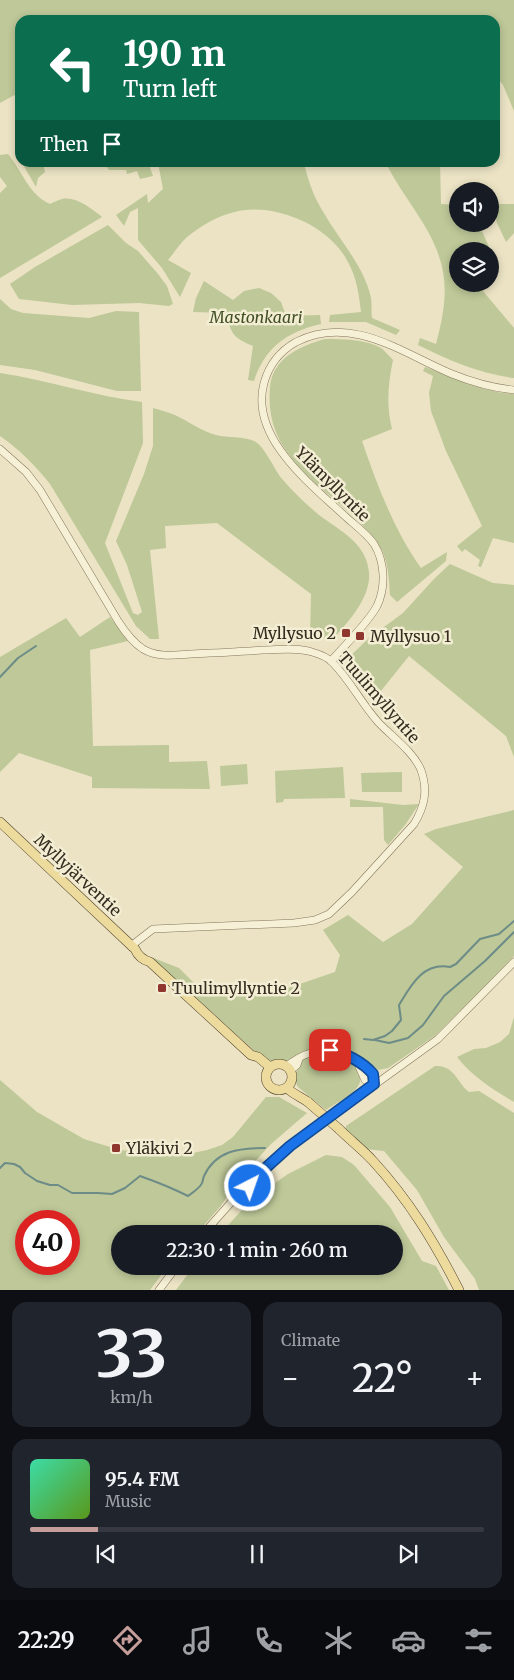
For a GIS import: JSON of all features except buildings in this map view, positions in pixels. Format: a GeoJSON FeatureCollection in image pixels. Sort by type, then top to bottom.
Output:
{"type":"FeatureCollection","features":[{"type":"Feature","properties":{"kind":"main road","name":"Myllyjärventie"},"geometry":{"type":"LineString","coordinates":[[0,822],[133,948],[144,961],[150,962],[251,1055],[258,1057],[268,1070]]}},
{"type":"Feature","properties":{"kind":"main road"},"geometry":{"type":"LineString","coordinates":[[278,1064],[289,1068],[293,1076],[289,1086],[279,1091],[270,1087],[266,1079],[268,1070],[278,1064]]}},
{"type":"Feature","properties":{"kind":"main road"},"geometry":{"type":"LineString","coordinates":[[289,1086],[296,1088],[298,1094],[372,1160],[409,1204],[440,1253],[459,1290]]}},
{"type":"Feature","properties":{"kind":"street","name":"Ylämyllyntie"},"geometry":{"type":"LineString","coordinates":[[331,661],[377,606],[382,592],[384,576],[381,560],[374,544],[298,472],[285,458],[276,442],[263,410],[262,394],[266,377],[276,357],[289,346],[305,338],[324,333],[352,333],[382,341],[444,371],[470,381],[514,390]]}},
{"type":"Feature","properties":{"kind":"street","name":"Tuulimyllyntie"},"geometry":{"type":"LineString","coordinates":[[0,449],[26,472],[40,490],[126,633],[144,649],[166,656],[297,649],[320,654],[331,661],[343,674],[378,722],[415,760],[425,786],[425,799],[421,812],[414,824],[341,904],[328,914],[314,920],[153,929],[133,948]]}},
{"type":"Feature","properties":{"kind":"street"},"geometry":{"type":"LineString","coordinates":[[211,1225],[243,1189],[250,1186],[260,1173],[290,1146],[438,1039],[514,962]]}},
{"type":"Feature","properties":{"kind":"street"},"geometry":{"type":"LineString","coordinates":[[289,1068],[293,1061],[314,1051],[330,1050],[349,1056],[357,1062],[365,1080],[374,1084]]}},
{"type":"Feature","properties":{"kind":"street"},"geometry":{"type":"LineString","coordinates":[[160,1290],[171,1275]]}},
{"type":"Feature","properties":{"kind":"green space"},"geometry":{"type":"Polygon","coordinates":[[[0,0],[514,0],[514,111],[500,81],[500,15],[15,15],[15,95],[0,103],[0,0]]]}},
{"type":"Feature","properties":{"kind":"green space"},"geometry":{"type":"Polygon","coordinates":[[[8,154],[31,189],[42,200],[50,204],[62,199],[73,199],[94,210],[102,217],[0,278],[0,193],[7,186],[0,177],[0,155],[8,154]]]}},
{"type":"Feature","properties":{"kind":"green space"},"geometry":{"type":"Polygon","coordinates":[[[24,167],[44,167],[45,172],[38,178],[36,187],[24,167]]]}},
{"type":"Feature","properties":{"kind":"green space"},"geometry":{"type":"Polygon","coordinates":[[[107,167],[150,167],[153,176],[140,179],[137,171],[127,174],[126,170],[109,170],[107,167]]]}},
{"type":"Feature","properties":{"kind":"green space"},"geometry":{"type":"Polygon","coordinates":[[[159,167],[305,167],[311,187],[328,221],[363,274],[371,298],[372,318],[400,330],[396,335],[366,322],[329,322],[330,315],[361,312],[356,281],[349,264],[329,238],[314,227],[281,213],[264,210],[247,210],[219,217],[184,239],[168,260],[191,273],[180,297],[162,268],[138,240],[138,208],[130,212],[124,226],[116,215],[147,194],[148,203],[163,189],[159,167]]]}},
{"type":"Feature","properties":{"kind":"green space"},"geometry":{"type":"Polygon","coordinates":[[[388,167],[440,167],[441,204],[449,204],[449,232],[482,232],[487,242],[449,242],[449,292],[484,292],[514,328],[514,378],[465,366],[418,345],[420,338],[436,344],[444,307],[444,275],[435,245],[388,167]]]}},
{"type":"Feature","properties":{"kind":"green space"},"geometry":{"type":"Polygon","coordinates":[[[499,204],[514,204],[514,233],[506,242],[499,227],[499,204]]]}},
{"type":"Feature","properties":{"kind":"green space"},"geometry":{"type":"Polygon","coordinates":[[[108,225],[126,243],[138,251],[158,274],[167,286],[173,304],[169,306],[139,303],[72,305],[19,299],[10,284],[35,267],[108,225]]]}},
{"type":"Feature","properties":{"kind":"green space","name":"Mastonkaari"},"geometry":{"type":"Polygon","coordinates":[[[204,281],[233,300],[244,291],[259,288],[271,293],[281,302],[286,316],[320,315],[321,324],[309,327],[279,343],[264,359],[254,381],[248,380],[253,346],[237,338],[230,326],[227,313],[193,312],[196,298],[204,281]]]}},
{"type":"Feature","properties":{"kind":"green space"},"geometry":{"type":"Polygon","coordinates":[[[0,299],[11,309],[23,313],[89,318],[116,311],[139,312],[141,391],[117,391],[35,370],[0,365],[0,299]]]}},
{"type":"Feature","properties":{"kind":"green space"},"geometry":{"type":"Polygon","coordinates":[[[325,339],[346,339],[375,345],[381,348],[393,360],[388,394],[392,429],[362,441],[394,523],[421,568],[447,552],[446,561],[397,602],[390,595],[387,566],[383,553],[376,541],[360,523],[290,457],[278,437],[271,415],[270,388],[276,369],[282,361],[297,350],[325,339]]]}},
{"type":"Feature","properties":{"kind":"green space"},"geometry":{"type":"Polygon","coordinates":[[[425,367],[479,387],[514,394],[514,543],[493,538],[481,567],[478,566],[480,560],[465,549],[462,552],[457,546],[482,526],[446,451],[431,411],[429,393],[433,376],[423,371],[425,367]]]}},
{"type":"Feature","properties":{"kind":"green space"},"geometry":{"type":"Polygon","coordinates":[[[0,373],[142,402],[143,443],[105,543],[133,613],[138,615],[142,612],[127,565],[116,541],[144,474],[153,446],[153,408],[175,415],[210,433],[245,438],[258,444],[291,489],[319,515],[344,532],[363,554],[367,563],[369,582],[358,608],[334,638],[310,639],[311,594],[217,523],[165,526],[166,548],[150,550],[159,639],[150,639],[136,626],[50,484],[27,458],[0,436],[0,373]]]}},
{"type":"Feature","properties":{"kind":"green space"},"geometry":{"type":"Polygon","coordinates":[[[450,564],[493,583],[514,585],[514,757],[506,736],[409,656],[376,697],[362,684],[346,660],[369,638],[403,613],[450,564]]]}},
{"type":"Feature","properties":{"kind":"green space"},"geometry":{"type":"Polygon","coordinates":[[[110,617],[128,641],[90,650],[93,746],[169,745],[169,762],[207,761],[210,789],[92,788],[92,777],[19,753],[0,772],[0,657],[66,618],[80,637],[110,617]]]}},
{"type":"Feature","properties":{"kind":"green space"},"geometry":{"type":"Polygon","coordinates":[[[247,764],[248,784],[221,786],[220,766],[247,764]]]}},
{"type":"Feature","properties":{"kind":"green space"},"geometry":{"type":"Polygon","coordinates":[[[343,767],[345,798],[284,799],[283,802],[276,803],[275,771],[343,767]]]}},
{"type":"Feature","properties":{"kind":"green space"},"geometry":{"type":"Polygon","coordinates":[[[402,772],[402,792],[362,792],[361,773],[402,772]]]}},
{"type":"Feature","properties":{"kind":"green space"},"geometry":{"type":"Polygon","coordinates":[[[350,799],[403,805],[419,804],[388,845],[384,840],[383,807],[350,807],[350,799]]]}},
{"type":"Feature","properties":{"kind":"green space"},"geometry":{"type":"Polygon","coordinates":[[[514,810],[514,956],[436,1035],[388,1068],[378,1070],[336,1046],[316,1047],[287,1061],[273,1062],[259,1055],[151,957],[179,968],[203,992],[285,989],[335,972],[340,955],[323,930],[348,915],[383,942],[412,924],[463,867],[424,834],[436,829],[514,810]]]}},
{"type":"Feature","properties":{"kind":"green space"},"geometry":{"type":"Polygon","coordinates":[[[514,1017],[514,1102],[483,1082],[457,1057],[474,1049],[486,1048],[500,1042],[509,1034],[514,1017]]]}},
{"type":"Feature","properties":{"kind":"green space"},"geometry":{"type":"Polygon","coordinates":[[[327,1053],[355,1066],[361,1078],[359,1085],[353,1092],[326,1110],[298,1087],[296,1076],[298,1068],[305,1058],[327,1053]]]}},
{"type":"Feature","properties":{"kind":"green space"},"geometry":{"type":"Polygon","coordinates":[[[435,1066],[442,1066],[451,1071],[469,1092],[479,1091],[514,1113],[514,1290],[479,1290],[475,1279],[444,1237],[417,1190],[384,1151],[366,1149],[345,1130],[346,1126],[435,1066]]]}},
{"type":"Feature","properties":{"kind":"green space"},"geometry":{"type":"Polygon","coordinates":[[[0,1080],[37,1112],[84,1139],[120,1150],[193,1153],[222,1145],[233,1137],[266,1097],[279,1097],[307,1113],[271,1144],[228,1191],[229,1194],[220,1207],[204,1225],[111,1225],[111,1275],[161,1275],[150,1290],[0,1290],[0,1080]]]}},
{"type":"Feature","properties":{"kind":"green space"},"geometry":{"type":"Polygon","coordinates":[[[326,1155],[342,1157],[354,1165],[390,1207],[401,1225],[228,1225],[252,1199],[288,1174],[326,1155]]]}},
{"type":"Feature","properties":{"kind":"green space"},"geometry":{"type":"Polygon","coordinates":[[[403,1229],[422,1261],[436,1266],[449,1290],[176,1290],[187,1275],[403,1275],[403,1229]]]}},
{"type":"Feature","properties":{"kind":"waterway"},"geometry":{"type":"LineString","coordinates":[[0,677],[18,658],[36,646]]}},
{"type":"Feature","properties":{"kind":"waterway"},"geometry":{"type":"LineString","coordinates":[[364,1039],[373,1040],[385,1036],[392,1031],[401,1020],[399,1005],[413,983],[425,972],[432,968],[450,967],[456,964],[480,939],[499,934],[514,921]]}},
{"type":"Feature","properties":{"kind":"waterway"},"geometry":{"type":"LineString","coordinates":[[375,1040],[389,1043],[408,1038],[423,1025],[444,996],[485,961],[514,932]]}},
{"type":"Feature","properties":{"kind":"waterway"},"geometry":{"type":"LineString","coordinates":[[0,1168],[5,1163],[14,1164],[37,1181],[58,1185],[72,1193],[112,1194],[125,1188],[140,1176],[188,1196],[200,1187],[209,1167],[222,1156],[238,1150],[265,1148]]}},
{"type":"Feature","properties":{"kind":"place","name":"Myllysuo 2"},"geometry":{"type":"Point","coordinates":[346,633]}},
{"type":"Feature","properties":{"kind":"place","name":"Myllysuo 1"},"geometry":{"type":"Point","coordinates":[360,636]}},
{"type":"Feature","properties":{"kind":"place","name":"Tuulimyllyntie 2"},"geometry":{"type":"Point","coordinates":[162,988]}},
{"type":"Feature","properties":{"kind":"place","name":"Yläkivi 2"},"geometry":{"type":"Point","coordinates":[116,1148]}},
{"type":"Feature","properties":{"kind":"route"},"geometry":{"type":"LineString","coordinates":[[250,1186],[260,1173],[290,1146],[374,1084],[373,1074],[366,1066],[349,1056],[330,1050]]}}]}
